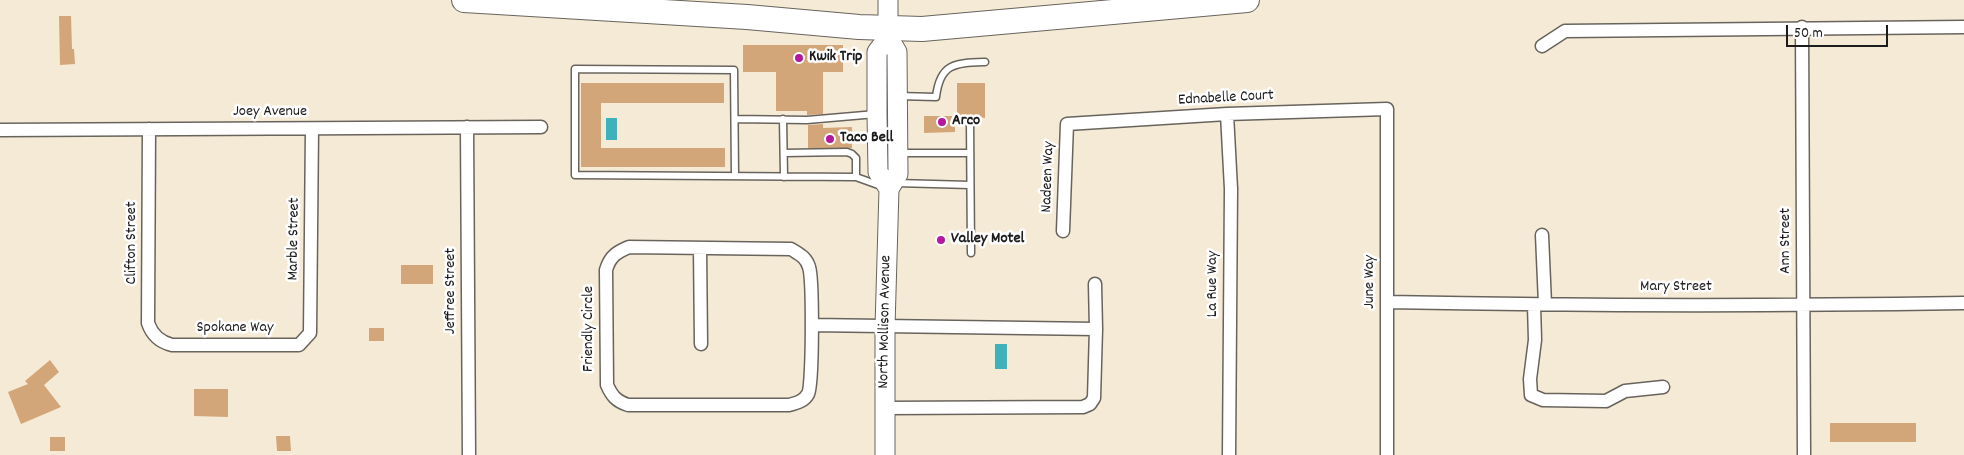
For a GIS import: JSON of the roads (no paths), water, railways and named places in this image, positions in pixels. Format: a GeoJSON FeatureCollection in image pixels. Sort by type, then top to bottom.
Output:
{"type":"FeatureCollection","features":[{"type":"Feature","properties":{"kind":"highway"},"geometry":{"type":"LineString","coordinates":[[464,0],[747,17],[888,32],[1247,0]]}},
{"type":"Feature","properties":{"kind":"main road","name":"North Mollison Avenue"},"geometry":{"type":"LineString","coordinates":[[885,455],[885,327],[891,186],[898,174],[897,52],[888,32],[888,0]]}},
{"type":"Feature","properties":{"kind":"main road","name":"North Mollison Avenue"},"geometry":{"type":"LineString","coordinates":[[888,32],[877,52],[878,172],[891,186]]}},
{"type":"Feature","properties":{"kind":"main road"},"geometry":{"type":"LineString","coordinates":[[877,118],[885,128],[891,152],[897,153]]}},
{"type":"Feature","properties":{"kind":"street"},"geometry":{"type":"LineString","coordinates":[[1542,46],[1565,31],[1802,27],[1964,27]]}},
{"type":"Feature","properties":{"kind":"street","name":"Ann Street"},"geometry":{"type":"LineString","coordinates":[[1802,27],[1804,455]]}},
{"type":"Feature","properties":{"kind":"street","name":"Ednabelle Court"},"geometry":{"type":"LineString","coordinates":[[1067,124],[1227,114],[1387,110]]}},
{"type":"Feature","properties":{"kind":"street","name":"June Way"},"geometry":{"type":"LineString","coordinates":[[1387,110],[1387,455]]}},
{"type":"Feature","properties":{"kind":"street","name":"La Rue Way"},"geometry":{"type":"LineString","coordinates":[[1227,114],[1230,189],[1229,455]]}},
{"type":"Feature","properties":{"kind":"street","name":"Nadeen Way"},"geometry":{"type":"LineString","coordinates":[[1063,231],[1067,124]]}},
{"type":"Feature","properties":{"kind":"street","name":"Jeffree Street"},"geometry":{"type":"LineString","coordinates":[[467,127],[469,455]]}},
{"type":"Feature","properties":{"kind":"street","name":"Joey Avenue"},"geometry":{"type":"LineString","coordinates":[[0,130],[541,127]]}},
{"type":"Feature","properties":{"kind":"street","name":"Clifton Street"},"geometry":{"type":"LineString","coordinates":[[149,129],[148,323],[151,332],[163,342],[172,345]]}},
{"type":"Feature","properties":{"kind":"street","name":"Marble Street"},"geometry":{"type":"LineString","coordinates":[[298,345],[310,333],[312,129]]}},
{"type":"Feature","properties":{"kind":"street"},"geometry":{"type":"LineString","coordinates":[[1542,235],[1540,304],[1530,379],[1531,395],[1543,400],[1606,402],[1625,391],[1663,387]]}},
{"type":"Feature","properties":{"kind":"street","name":"Friendly Circle"},"geometry":{"type":"LineString","coordinates":[[629,247],[700,248],[791,249],[804,257],[810,268],[811,380],[809,394],[801,402],[789,405],[628,405],[618,402],[612,396],[607,385],[606,270],[609,260],[616,253],[629,247]]}},
{"type":"Feature","properties":{"kind":"street"},"geometry":{"type":"LineString","coordinates":[[700,248],[701,344]]}},
{"type":"Feature","properties":{"kind":"street"},"geometry":{"type":"LineString","coordinates":[[885,408],[1083,407],[1090,404],[1094,398],[1095,284]]}},
{"type":"Feature","properties":{"kind":"street","name":"Mary Street"},"geometry":{"type":"LineString","coordinates":[[1387,302],[1804,305],[1964,303]]}},
{"type":"Feature","properties":{"kind":"street"},"geometry":{"type":"LineString","coordinates":[[812,325],[1096,329]]}},
{"type":"Feature","properties":{"kind":"street","name":"Spokane Way"},"geometry":{"type":"LineString","coordinates":[[172,345],[298,345]]}},
{"type":"Feature","properties":{"kind":"lane"},"geometry":{"type":"LineString","coordinates":[[897,96],[936,97],[940,78],[949,68],[959,63],[985,62]]}},
{"type":"Feature","properties":{"kind":"lane"},"geometry":{"type":"LineString","coordinates":[[735,176],[734,70],[575,69],[575,175],[856,177],[891,186],[970,185]]}},
{"type":"Feature","properties":{"kind":"lane"},"geometry":{"type":"LineString","coordinates":[[734,119],[807,120],[877,118]]}},
{"type":"Feature","properties":{"kind":"lane"},"geometry":{"type":"LineString","coordinates":[[783,120],[784,176]]}},
{"type":"Feature","properties":{"kind":"lane"},"geometry":{"type":"LineString","coordinates":[[970,121],[971,253]]}},
{"type":"Feature","properties":{"kind":"lane"},"geometry":{"type":"LineString","coordinates":[[784,153],[847,152],[856,158],[856,177]]}},
{"type":"Feature","properties":{"kind":"lane"},"geometry":{"type":"LineString","coordinates":[[897,153],[970,153]]}},
{"type":"Feature","properties":{"kind":"water"},"geometry":{"type":"Polygon","coordinates":[[[606,118],[617,118],[617,140],[606,140],[606,118]]]}},
{"type":"Feature","properties":{"kind":"water"},"geometry":{"type":"Polygon","coordinates":[[[995,344],[1007,344],[1007,369],[995,369],[995,344]]]}},
{"type":"Feature","properties":{"kind":"place","name":"Kwik Trip"},"geometry":{"type":"Point","coordinates":[799,58]}},
{"type":"Feature","properties":{"kind":"place","name":"Arco"},"geometry":{"type":"Point","coordinates":[942,122]}},
{"type":"Feature","properties":{"kind":"place","name":"Taco Bell"},"geometry":{"type":"Point","coordinates":[830,139]}},
{"type":"Feature","properties":{"kind":"place","name":"Valley Motel"},"geometry":{"type":"Point","coordinates":[941,240]}}]}
